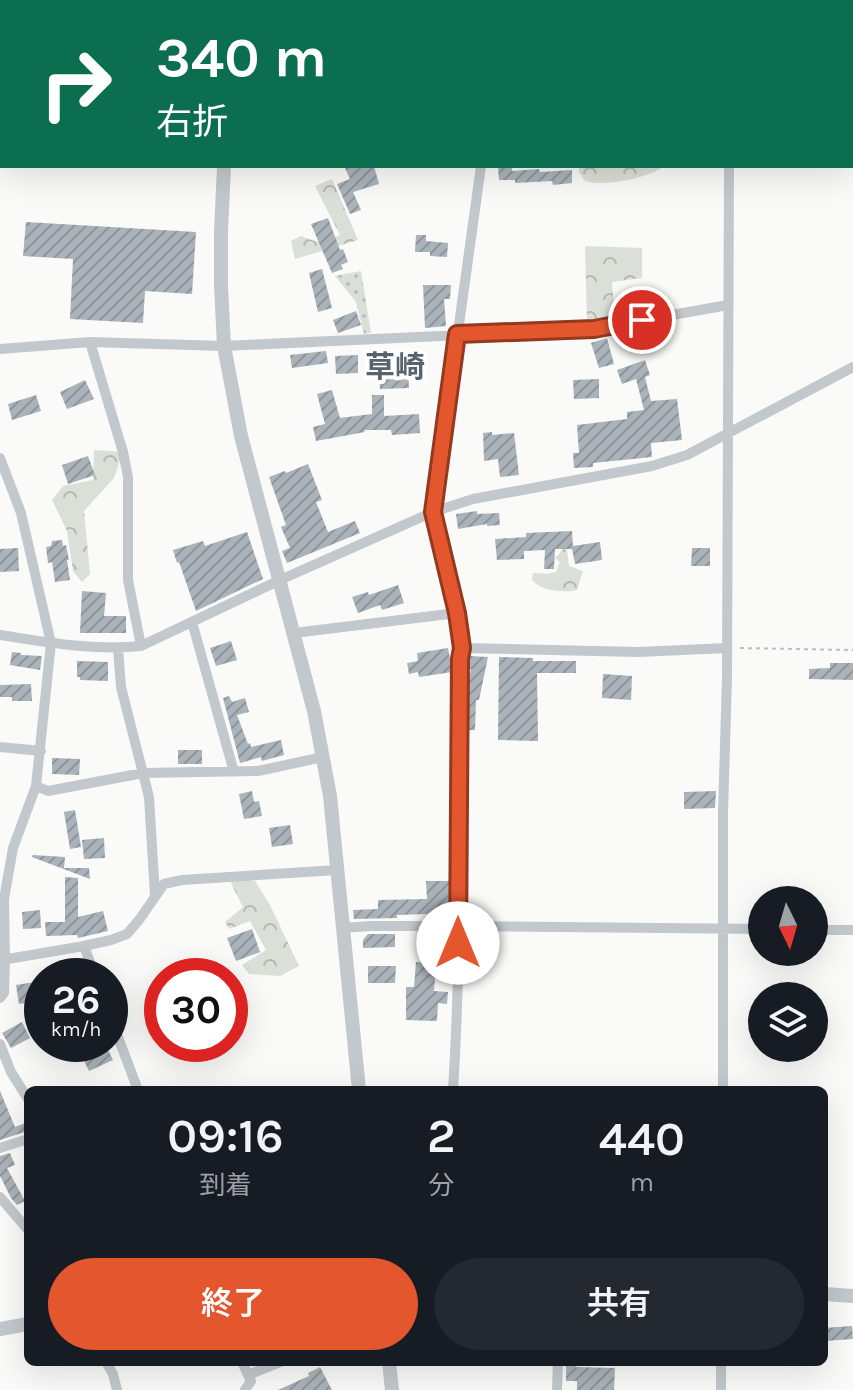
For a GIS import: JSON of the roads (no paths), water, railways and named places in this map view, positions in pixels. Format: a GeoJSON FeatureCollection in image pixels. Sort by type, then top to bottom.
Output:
{"type":"FeatureCollection","features":[{"type":"Feature","properties":{"kind":"street"},"geometry":{"type":"LineString","coordinates":[[224,168],[221,286],[224,346],[241,436],[314,711],[323,757],[330,796],[359,1086]]}},
{"type":"Feature","properties":{"kind":"street"},"geometry":{"type":"LineString","coordinates":[[453,1086],[462,648],[457,613],[433,512],[481,168]]}},
{"type":"Feature","properties":{"kind":"street"},"geometry":{"type":"LineString","coordinates":[[723,1086],[729,168]]}},
{"type":"Feature","properties":{"kind":"street"},"geometry":{"type":"LineString","coordinates":[[0,349],[90,342],[224,346],[594,329],[728,305]]}},
{"type":"Feature","properties":{"kind":"street"},"geometry":{"type":"LineString","coordinates":[[90,342],[128,477],[128,580],[141,646]]}},
{"type":"Feature","properties":{"kind":"street"},"geometry":{"type":"LineString","coordinates":[[0,635],[51,643],[118,648],[141,646],[433,512],[473,499],[652,466],[687,455],[853,367]]}},
{"type":"Feature","properties":{"kind":"street"},"geometry":{"type":"LineString","coordinates":[[0,458],[21,513],[51,643],[36,786],[13,848],[4,899],[4,993],[0,998]]}},
{"type":"Feature","properties":{"kind":"street"},"geometry":{"type":"LineString","coordinates":[[294,633],[457,613]]}},
{"type":"Feature","properties":{"kind":"street"},"geometry":{"type":"LineString","coordinates":[[192,622],[234,772]]}},
{"type":"Feature","properties":{"kind":"street"},"geometry":{"type":"LineString","coordinates":[[118,648],[121,687],[149,797],[155,896]]}},
{"type":"Feature","properties":{"kind":"street"},"geometry":{"type":"LineString","coordinates":[[462,648],[638,652],[727,648]]}},
{"type":"Feature","properties":{"kind":"street"},"geometry":{"type":"LineString","coordinates":[[0,747],[41,751]]}},
{"type":"Feature","properties":{"kind":"street"},"geometry":{"type":"LineString","coordinates":[[36,786],[48,791],[143,773],[258,771],[323,757]]}},
{"type":"Feature","properties":{"kind":"street"},"geometry":{"type":"LineString","coordinates":[[3,960],[84,946],[127,934],[164,884],[182,880],[337,870]]}},
{"type":"Feature","properties":{"kind":"street"},"geometry":{"type":"LineString","coordinates":[[342,928],[748,929]]}},
{"type":"Feature","properties":{"kind":"street"},"geometry":{"type":"LineString","coordinates":[[828,930],[853,930]]}},
{"type":"Feature","properties":{"kind":"street"},"geometry":{"type":"LineString","coordinates":[[84,946],[88,958]]}},
{"type":"Feature","properties":{"kind":"street"},"geometry":{"type":"LineString","coordinates":[[0,1044],[11,1072],[24,1093]]}},
{"type":"Feature","properties":{"kind":"street"},"geometry":{"type":"LineString","coordinates":[[127,1062],[136,1086]]}},
{"type":"Feature","properties":{"kind":"street"},"geometry":{"type":"LineString","coordinates":[[0,1148],[24,1140]]}},
{"type":"Feature","properties":{"kind":"street"},"geometry":{"type":"LineString","coordinates":[[0,1197],[4,1209],[24,1226]]}},
{"type":"Feature","properties":{"kind":"street"},"geometry":{"type":"LineString","coordinates":[[828,1294],[853,1296]]}},
{"type":"Feature","properties":{"kind":"street"},"geometry":{"type":"LineString","coordinates":[[0,1329],[24,1325]]}},
{"type":"Feature","properties":{"kind":"street"},"geometry":{"type":"LineString","coordinates":[[108,1366],[117,1390]]}},
{"type":"Feature","properties":{"kind":"street"},"geometry":{"type":"LineString","coordinates":[[244,1366],[251,1381],[245,1390]]}},
{"type":"Feature","properties":{"kind":"street"},"geometry":{"type":"LineString","coordinates":[[248,1375],[270,1366]]}},
{"type":"Feature","properties":{"kind":"street"},"geometry":{"type":"LineString","coordinates":[[389,1366],[392,1390]]}},
{"type":"Feature","properties":{"kind":"street"},"geometry":{"type":"LineString","coordinates":[[557,1390],[558,1366]]}},
{"type":"Feature","properties":{"kind":"street"},"geometry":{"type":"LineString","coordinates":[[721,1366],[721,1390]]}},
{"type":"Feature","properties":{"kind":"district","name":"草崎"},"geometry":{"type":"Point","coordinates":[395,367]}}]}
